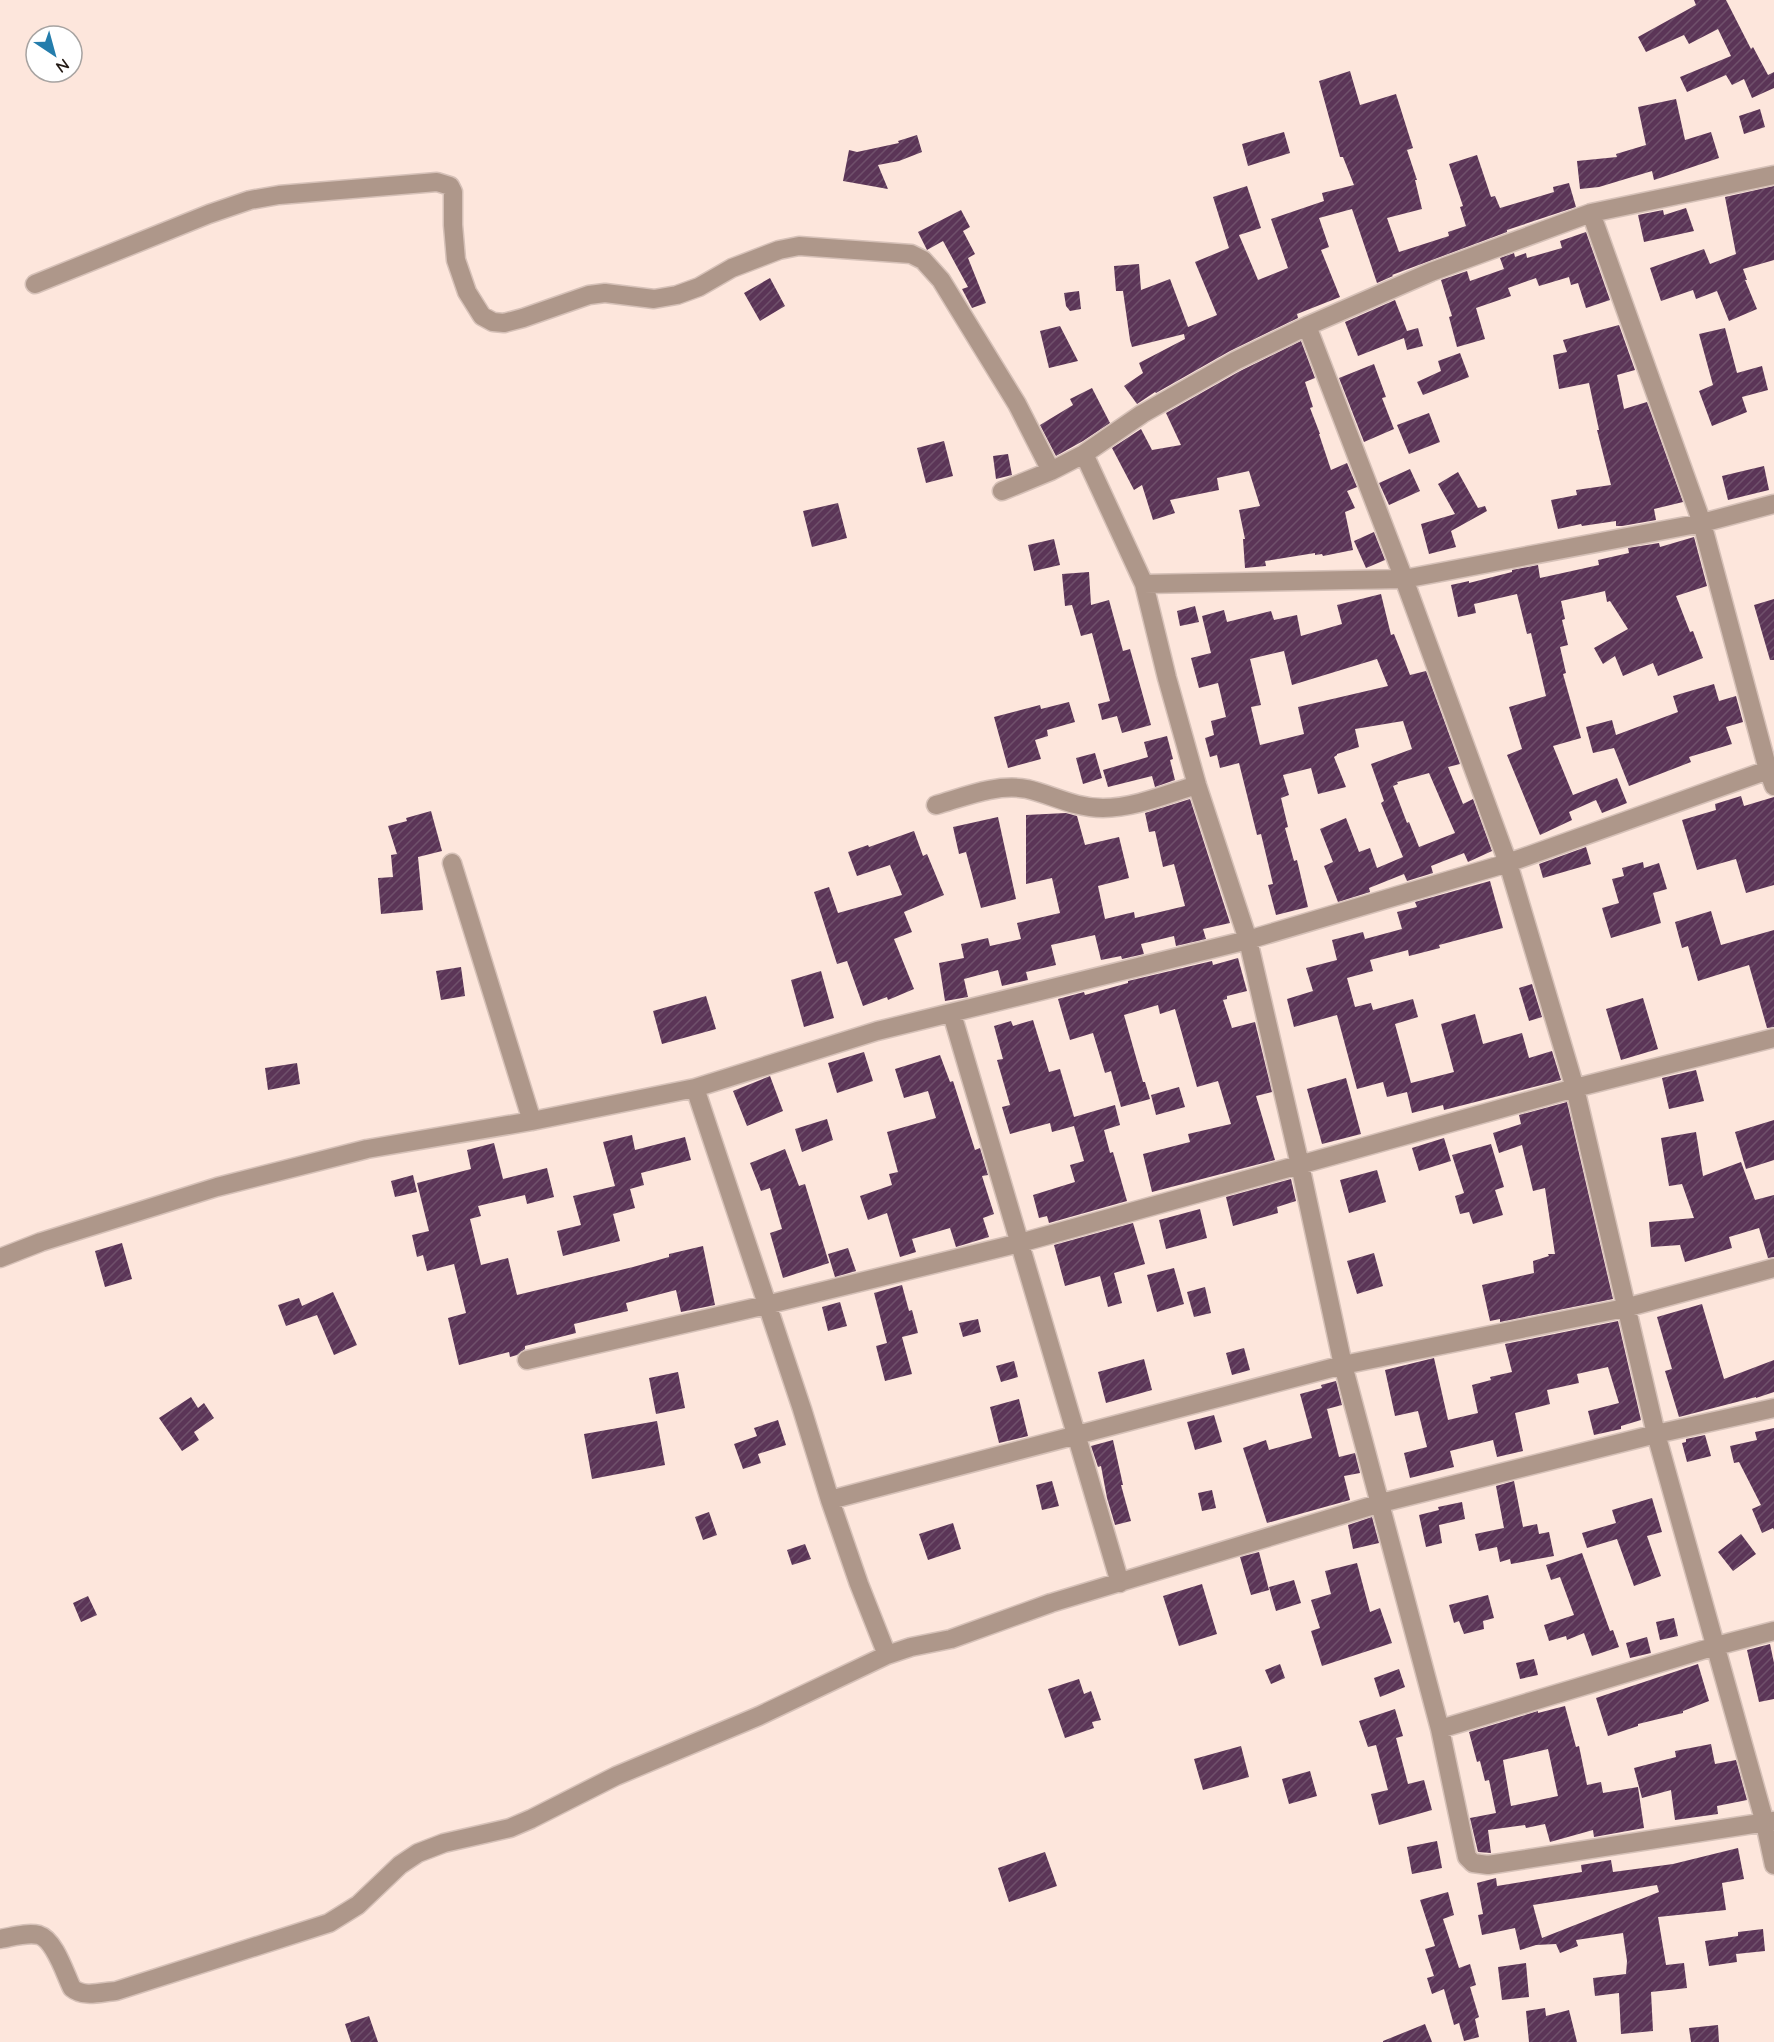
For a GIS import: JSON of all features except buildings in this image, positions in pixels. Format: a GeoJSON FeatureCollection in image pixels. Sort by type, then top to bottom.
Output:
{"type":"FeatureCollection","features":[{"type":"Feature","properties":{"kind":"street"},"geometry":{"type":"LineString","coordinates":[[1002,491],[1051,471],[1084,454],[1142,414],[1235,361],[1307,326],[1431,272],[1591,213],[1774,176]]}},
{"type":"Feature","properties":{"kind":"street"},"geometry":{"type":"LineString","coordinates":[[35,284],[209,214],[250,200],[279,195],[437,182],[450,186],[453,192],[456,260],[467,292],[482,316],[493,322],[504,323],[523,318],[589,295],[605,293],[654,299],[677,295],[699,287],[732,268],[779,250],[799,246],[911,254],[923,260],[941,280],[1012,396],[1051,471]]}},
{"type":"Feature","properties":{"kind":"street"},"geometry":{"type":"LineString","coordinates":[[0,1258],[41,1242],[240,1181],[367,1149],[532,1121],[695,1088],[877,1030],[952,1014],[1248,940],[1508,863],[1771,778],[1702,523],[1591,213]]}},
{"type":"Feature","properties":{"kind":"street"},"geometry":{"type":"LineString","coordinates":[[1307,326],[1404,579],[1508,863],[1575,1088],[1656,1434],[1716,1646],[1770,1822],[1774,1865]]}},
{"type":"Feature","properties":{"kind":"street"},"geometry":{"type":"LineString","coordinates":[[1084,454],[1144,584],[1197,785],[1248,940],[1300,1164],[1343,1365],[1440,1729],[1467,1857],[1473,1863],[1488,1865],[1770,1822]]}},
{"type":"Feature","properties":{"kind":"street"},"geometry":{"type":"LineString","coordinates":[[1144,584],[1404,579],[1702,523],[1774,504]]}},
{"type":"Feature","properties":{"kind":"street"},"geometry":{"type":"LineString","coordinates":[[936,805],[976,793],[1012,788],[1026,789],[1081,806],[1106,808],[1131,804],[1197,785]]}},
{"type":"Feature","properties":{"kind":"street"},"geometry":{"type":"LineString","coordinates":[[452,863],[532,1121]]}},
{"type":"Feature","properties":{"kind":"street"},"geometry":{"type":"LineString","coordinates":[[952,1014],[1120,1583]]}},
{"type":"Feature","properties":{"kind":"street"},"geometry":{"type":"LineString","coordinates":[[527,1360],[1020,1243],[1575,1088],[1774,1038]]}},
{"type":"Feature","properties":{"kind":"street"},"geometry":{"type":"LineString","coordinates":[[695,1088],[830,1500],[887,1655]]}},
{"type":"Feature","properties":{"kind":"street"},"geometry":{"type":"LineString","coordinates":[[830,1500],[1343,1365],[1625,1308],[1774,1268]]}},
{"type":"Feature","properties":{"kind":"street"},"geometry":{"type":"LineString","coordinates":[[0,1939],[27,1934],[40,1936],[48,1940],[72,1988],[77,1993],[116,1990],[329,1923],[358,1905],[399,1866],[418,1853],[444,1843],[510,1828],[616,1776],[759,1716],[887,1655],[911,1647],[951,1639],[1051,1603],[1381,1503],[1656,1434],[1774,1408]]}},
{"type":"Feature","properties":{"kind":"street"},"geometry":{"type":"LineString","coordinates":[[1440,1729],[1716,1646],[1774,1631]]}}]}
